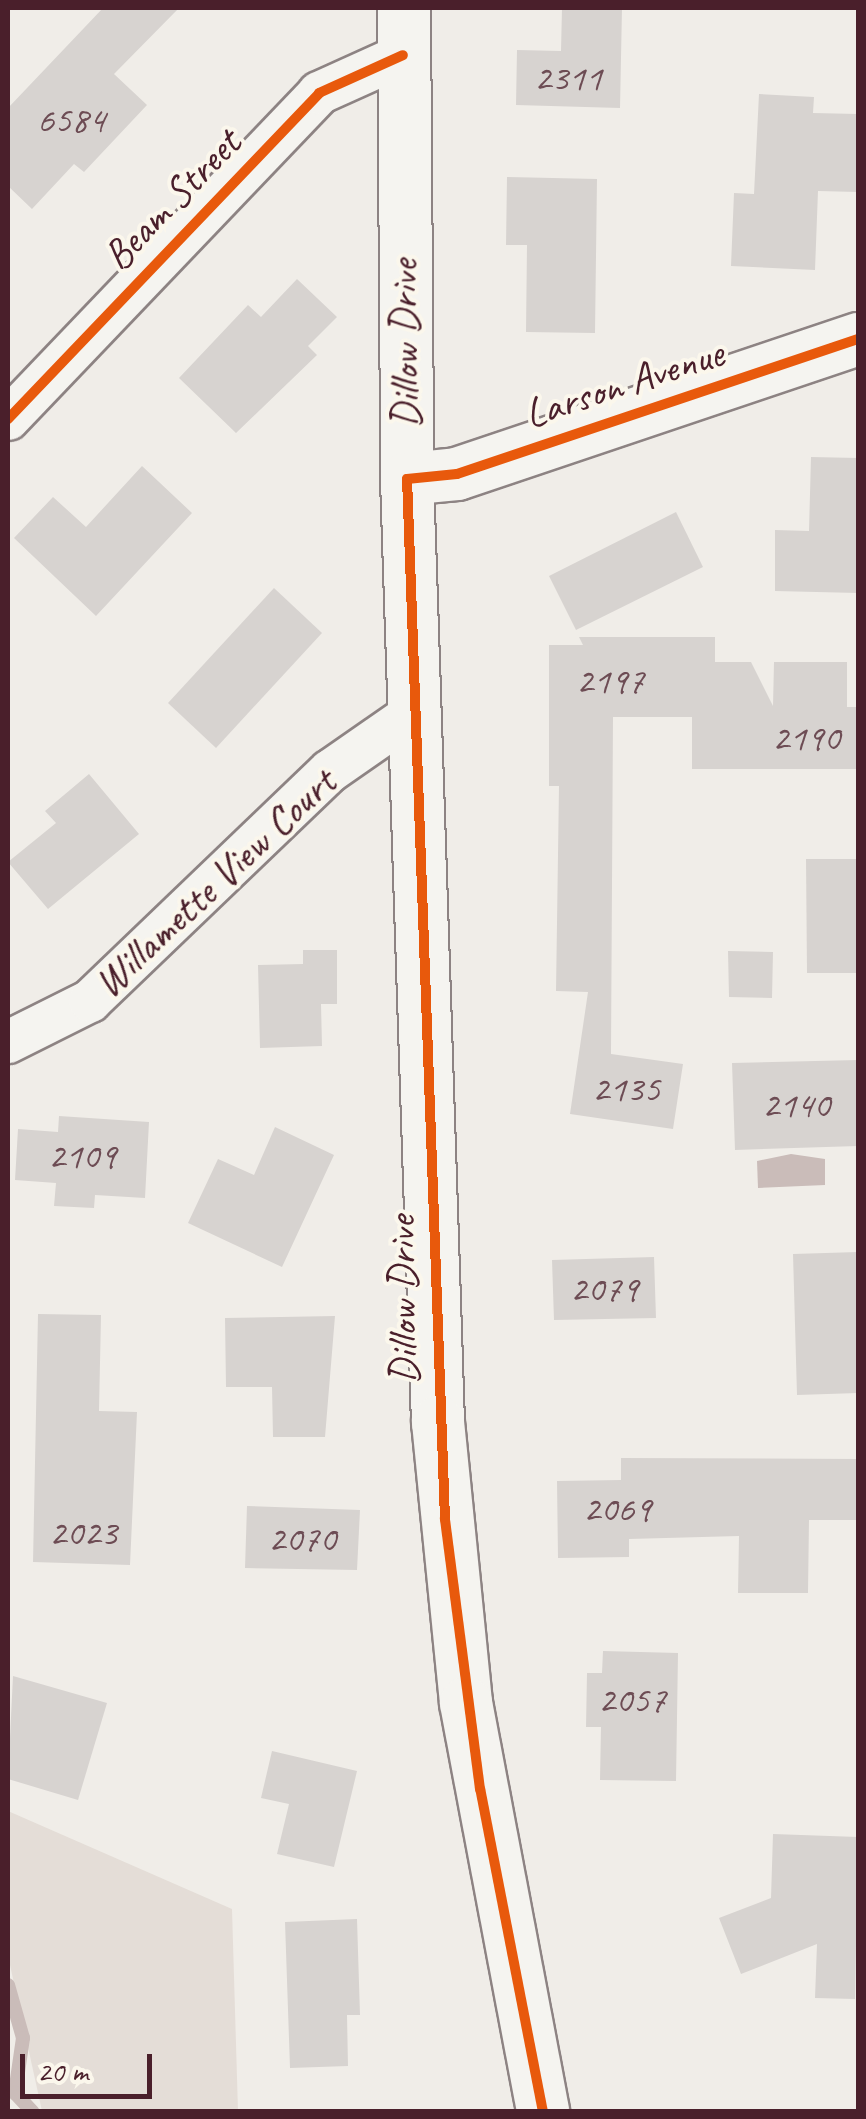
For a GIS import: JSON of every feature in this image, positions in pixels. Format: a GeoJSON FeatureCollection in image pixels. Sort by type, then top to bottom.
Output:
{"type":"FeatureCollection","features":[{"type":"Feature","properties":{"kind":"street","name":"Beam Street"},"geometry":{"type":"LineString","coordinates":[[8,420],[319,93],[404,31]]}},
{"type":"Feature","properties":{"kind":"street","name":"Dillow Drive"},"geometry":{"type":"LineString","coordinates":[[404,31],[407,479],[446,1520],[480,1789],[543,2112]]}},
{"type":"Feature","properties":{"kind":"street","name":"Larson Avenue"},"geometry":{"type":"LineString","coordinates":[[407,479],[457,474],[858,339]]}},
{"type":"Feature","properties":{"kind":"street","name":"Willamette View Court"},"geometry":{"type":"LineString","coordinates":[[8,1042],[90,1001],[330,771],[415,712]]}},
{"type":"Feature","properties":{"kind":"shaded area"},"geometry":{"type":"Polygon","coordinates":[[[791,1154],[825,1159],[825,1185],[758,1188],[757,1161],[791,1154]]]}},
{"type":"Feature","properties":{"kind":"shaded area"},"geometry":{"type":"Polygon","coordinates":[[[8,1811],[232,1909],[238,2111],[42,2111],[8,1956],[8,1811]]]}},
{"type":"Feature","properties":{"kind":"building"},"geometry":{"type":"Polygon","coordinates":[[[103,8],[179,8],[114,74],[147,105],[84,172],[74,164],[32,209],[8,186],[8,108],[103,8]]]}},
{"type":"Feature","properties":{"kind":"building"},"geometry":{"type":"Polygon","coordinates":[[[562,8],[622,8],[620,108],[516,105],[517,50],[561,51],[562,8]]]}},
{"type":"Feature","properties":{"kind":"building"},"geometry":{"type":"Polygon","coordinates":[[[759,94],[814,97],[813,113],[858,114],[858,192],[818,191],[815,270],[731,266],[734,193],[754,194],[759,94]]]}},
{"type":"Feature","properties":{"kind":"building"},"geometry":{"type":"Polygon","coordinates":[[[507,177],[597,179],[595,333],[526,332],[527,245],[506,245],[507,177]]]}},
{"type":"Feature","properties":{"kind":"building"},"geometry":{"type":"Polygon","coordinates":[[[297,279],[337,317],[308,346],[317,355],[236,433],[179,378],[248,305],[261,317],[297,279]]]}},
{"type":"Feature","properties":{"kind":"building"},"geometry":{"type":"Polygon","coordinates":[[[811,457],[858,458],[858,593],[775,591],[775,530],[809,531],[811,457]]]}},
{"type":"Feature","properties":{"kind":"building"},"geometry":{"type":"Polygon","coordinates":[[[142,466],[192,513],[96,616],[14,538],[53,497],[86,527],[142,466]]]}},
{"type":"Feature","properties":{"kind":"building"},"geometry":{"type":"Polygon","coordinates":[[[676,512],[703,567],[576,630],[549,576],[676,512]]]}},
{"type":"Feature","properties":{"kind":"building"},"geometry":{"type":"Polygon","coordinates":[[[274,588],[322,633],[216,748],[168,703],[274,588]]]}},
{"type":"Feature","properties":{"kind":"building"},"geometry":{"type":"Polygon","coordinates":[[[579,637],[715,637],[715,662],[751,662],[773,706],[774,662],[847,662],[847,707],[858,707],[858,769],[692,769],[692,717],[613,717],[611,1054],[683,1064],[673,1129],[570,1114],[588,992],[556,991],[559,786],[549,786],[549,645],[583,645],[579,637]]]}},
{"type":"Feature","properties":{"kind":"building"},"geometry":{"type":"Polygon","coordinates":[[[89,774],[139,834],[48,909],[8,862],[56,823],[45,811],[89,774]]]}},
{"type":"Feature","properties":{"kind":"building"},"geometry":{"type":"Polygon","coordinates":[[[806,859],[858,859],[858,973],[807,973],[806,859]]]}},
{"type":"Feature","properties":{"kind":"building"},"geometry":{"type":"Polygon","coordinates":[[[303,950],[337,950],[337,1004],[321,1004],[322,1046],[260,1048],[258,965],[303,964],[303,950]]]}},
{"type":"Feature","properties":{"kind":"building"},"geometry":{"type":"Polygon","coordinates":[[[728,951],[773,952],[772,998],[729,997],[728,951]]]}},
{"type":"Feature","properties":{"kind":"building"},"geometry":{"type":"Polygon","coordinates":[[[858,1060],[858,1146],[735,1150],[732,1063],[858,1060]]]}},
{"type":"Feature","properties":{"kind":"building"},"geometry":{"type":"Polygon","coordinates":[[[59,1116],[149,1122],[145,1198],[95,1195],[94,1208],[54,1206],[56,1183],[15,1180],[18,1129],[58,1132],[59,1116]]]}},
{"type":"Feature","properties":{"kind":"building"},"geometry":{"type":"Polygon","coordinates":[[[275,1127],[334,1155],[282,1267],[188,1223],[218,1159],[254,1175],[275,1127]]]}},
{"type":"Feature","properties":{"kind":"building"},"geometry":{"type":"Polygon","coordinates":[[[858,1252],[858,1393],[797,1395],[793,1254],[858,1252]]]}},
{"type":"Feature","properties":{"kind":"building"},"geometry":{"type":"Polygon","coordinates":[[[654,1257],[656,1318],[554,1320],[552,1260],[654,1257]]]}},
{"type":"Feature","properties":{"kind":"building"},"geometry":{"type":"Polygon","coordinates":[[[38,1314],[101,1315],[99,1411],[137,1412],[130,1565],[33,1562],[38,1314]]]}},
{"type":"Feature","properties":{"kind":"building"},"geometry":{"type":"Polygon","coordinates":[[[335,1316],[325,1437],[273,1437],[272,1387],[226,1387],[225,1318],[335,1316]]]}},
{"type":"Feature","properties":{"kind":"building"},"geometry":{"type":"Polygon","coordinates":[[[621,1458],[858,1459],[858,1520],[809,1520],[808,1593],[738,1593],[739,1536],[629,1539],[629,1557],[558,1558],[557,1481],[621,1480],[621,1458]]]}},
{"type":"Feature","properties":{"kind":"building"},"geometry":{"type":"Polygon","coordinates":[[[247,1506],[360,1510],[357,1570],[245,1568],[247,1506]]]}},
{"type":"Feature","properties":{"kind":"building"},"geometry":{"type":"Polygon","coordinates":[[[603,1651],[678,1653],[676,1781],[600,1780],[601,1727],[586,1727],[587,1673],[602,1673],[603,1651]]]}},
{"type":"Feature","properties":{"kind":"building"},"geometry":{"type":"Polygon","coordinates":[[[13,1676],[107,1703],[78,1800],[8,1779],[13,1676]]]}},
{"type":"Feature","properties":{"kind":"building"},"geometry":{"type":"Polygon","coordinates":[[[272,1751],[357,1771],[334,1867],[277,1854],[289,1804],[261,1798],[272,1751]]]}},
{"type":"Feature","properties":{"kind":"building"},"geometry":{"type":"Polygon","coordinates":[[[773,1834],[858,1837],[855,1999],[815,1998],[817,1944],[741,1974],[719,1918],[771,1898],[773,1834]]]}},
{"type":"Feature","properties":{"kind":"building"},"geometry":{"type":"Polygon","coordinates":[[[357,1919],[360,2015],[347,2015],[348,2066],[290,2068],[285,1922],[357,1919]]]}},
{"type":"Feature","properties":{"kind":"waterway"},"geometry":{"type":"LineString","coordinates":[[8,1985],[23,2038],[15,2093],[33,2112]]}},
{"type":"Feature","properties":{"kind":"cycle path"},"geometry":{"type":"LineString","coordinates":[[8,419],[319,93],[403,55]]}},
{"type":"Feature","properties":{"kind":"cycle path"},"geometry":{"type":"LineString","coordinates":[[543,2112],[480,1789],[445,1519],[407,479],[457,474],[858,339]]}}]}
